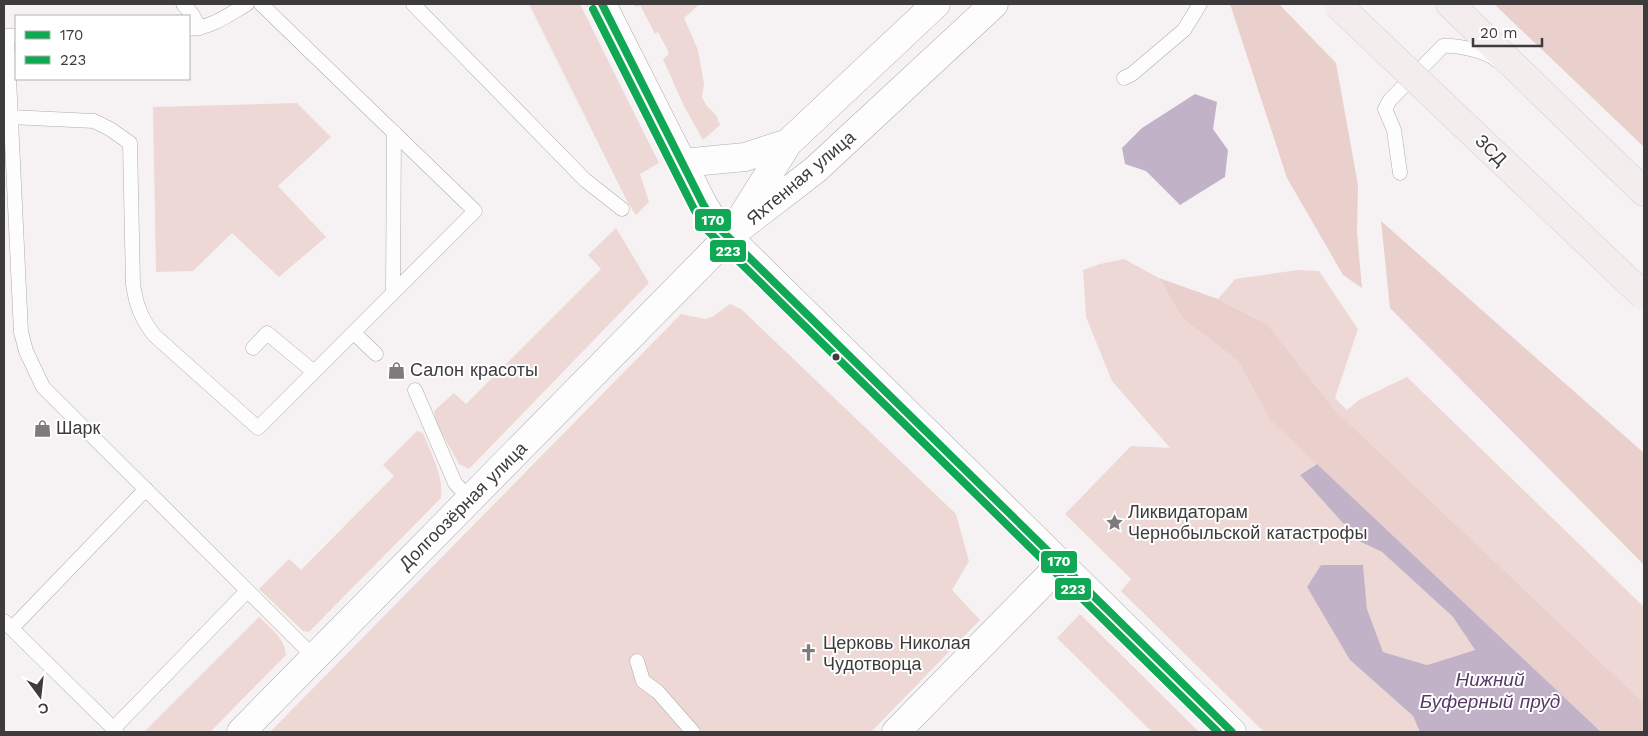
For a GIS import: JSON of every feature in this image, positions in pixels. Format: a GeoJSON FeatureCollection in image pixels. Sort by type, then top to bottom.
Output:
{"type":"FeatureCollection","features":[{"type":"Feature","properties":{"kind":"highway","name":"ЗСД"},"geometry":{"type":"LineString","coordinates":[[1337,4],[1644,296]]}},
{"type":"Feature","properties":{"kind":"highway"},"geometry":{"type":"LineString","coordinates":[[1450,4],[1644,192]]}},
{"type":"Feature","properties":{"kind":"main road"},"geometry":{"type":"LineString","coordinates":[[602,4],[703,204],[716,225],[1232,732]]}},
{"type":"Feature","properties":{"kind":"main road","name":"Яхтенная улица"},"geometry":{"type":"LineString","coordinates":[[728,238],[788,143],[936,4]]}},
{"type":"Feature","properties":{"kind":"main road","name":"Яхтенная улица"},"geometry":{"type":"LineString","coordinates":[[728,238],[815,170],[994,4]]}},
{"type":"Feature","properties":{"kind":"main road"},"geometry":{"type":"LineString","coordinates":[[682,163],[745,157],[788,143]]}},
{"type":"Feature","properties":{"kind":"main road","name":"Долгоозёрная улица"},"geometry":{"type":"LineString","coordinates":[[241,732],[728,238]]}},
{"type":"Feature","properties":{"kind":"main road"},"geometry":{"type":"LineString","coordinates":[[896,732],[1060,565]]}},
{"type":"Feature","properties":{"kind":"lane"},"geometry":{"type":"LineString","coordinates":[[183,4],[192,14],[194,29],[213,24],[247,4]]}},
{"type":"Feature","properties":{"kind":"lane"},"geometry":{"type":"LineString","coordinates":[[10,117],[94,121],[110,129],[130,143],[133,284],[136,303],[144,322],[154,335],[258,428],[475,211],[261,4]]}},
{"type":"Feature","properties":{"kind":"lane"},"geometry":{"type":"LineString","coordinates":[[413,4],[585,180],[622,209]]}},
{"type":"Feature","properties":{"kind":"lane"},"geometry":{"type":"LineString","coordinates":[[1124,78],[1138,69],[1184,30],[1200,4]]}},
{"type":"Feature","properties":{"kind":"lane"},"geometry":{"type":"LineString","coordinates":[[15,36],[7,36],[6,71],[21,332],[26,351],[43,387],[314,657]]}},
{"type":"Feature","properties":{"kind":"lane"},"geometry":{"type":"LineString","coordinates":[[1400,173],[1394,130],[1385,109],[1390,100],[1443,46],[1451,45],[1492,57],[1644,202]]}},
{"type":"Feature","properties":{"kind":"lane"},"geometry":{"type":"LineString","coordinates":[[393,293],[394,132]]}},
{"type":"Feature","properties":{"kind":"lane"},"geometry":{"type":"LineString","coordinates":[[254,348],[267,333],[314,372]]}},
{"type":"Feature","properties":{"kind":"lane"},"geometry":{"type":"LineString","coordinates":[[354,333],[376,354]]}},
{"type":"Feature","properties":{"kind":"lane"},"geometry":{"type":"LineString","coordinates":[[415,390],[455,483],[470,499]]}},
{"type":"Feature","properties":{"kind":"lane"},"geometry":{"type":"LineString","coordinates":[[146,489],[8,624],[115,731],[247,591]]}},
{"type":"Feature","properties":{"kind":"lane"},"geometry":{"type":"LineString","coordinates":[[636,661],[643,681],[658,692],[693,732]]}},
{"type":"Feature","properties":{"kind":"shaded area"},"geometry":{"type":"Polygon","coordinates":[[[529,4],[580,4],[659,163],[640,174],[649,202],[636,215],[628,203],[529,4]]]}},
{"type":"Feature","properties":{"kind":"shaded area"},"geometry":{"type":"Polygon","coordinates":[[[634,4],[700,4],[684,18],[698,50],[704,84],[702,97],[706,105],[716,115],[720,125],[703,140],[684,106],[663,59],[668,55],[668,51],[658,32],[655,34],[640,5],[636,7],[634,4]]]}},
{"type":"Feature","properties":{"kind":"shaded area"},"geometry":{"type":"Polygon","coordinates":[[[1230,4],[1279,4],[1336,63],[1358,185],[1357,232],[1362,288],[1343,275],[1287,178],[1230,4]]]}},
{"type":"Feature","properties":{"kind":"shaded area"},"geometry":{"type":"Polygon","coordinates":[[[1494,4],[1644,4],[1644,147],[1494,4]]]}},
{"type":"Feature","properties":{"kind":"shaded area"},"geometry":{"type":"Polygon","coordinates":[[[297,103],[331,137],[278,186],[326,237],[279,277],[232,233],[193,271],[156,272],[153,107],[297,103]]]}},
{"type":"Feature","properties":{"kind":"shaded area"},"geometry":{"type":"Polygon","coordinates":[[[1381,221],[1644,453],[1644,565],[1390,308],[1381,221]]]}},
{"type":"Feature","properties":{"kind":"shaded area"},"geometry":{"type":"Polygon","coordinates":[[[616,228],[649,283],[469,469],[459,464],[437,425],[434,411],[454,393],[466,404],[601,269],[588,255],[616,228]]]}},
{"type":"Feature","properties":{"kind":"shaded area"},"geometry":{"type":"Polygon","coordinates":[[[1124,259],[1159,278],[1182,318],[1238,361],[1270,420],[1317,464],[1301,474],[1359,541],[1382,552],[1453,617],[1475,650],[1427,665],[1383,652],[1367,609],[1363,565],[1350,660],[1413,716],[1420,732],[1264,732],[1121,591],[1131,579],[1065,514],[1131,446],[1170,448],[1112,381],[1086,317],[1083,270],[1124,259]]]}},
{"type":"Feature","properties":{"kind":"shaded area"},"geometry":{"type":"Polygon","coordinates":[[[1298,270],[1319,271],[1358,329],[1335,398],[1347,410],[1359,400],[1407,377],[1644,607],[1644,703],[1334,409],[1268,325],[1218,299],[1235,279],[1298,270]]]}},
{"type":"Feature","properties":{"kind":"shaded area"},"geometry":{"type":"Polygon","coordinates":[[[1159,278],[1218,299],[1268,325],[1334,409],[1644,703],[1644,732],[1601,732],[1270,420],[1238,361],[1182,318],[1159,278]]]}},
{"type":"Feature","properties":{"kind":"shaded area"},"geometry":{"type":"Polygon","coordinates":[[[730,304],[741,309],[956,514],[969,561],[952,590],[980,620],[871,732],[270,732],[681,314],[705,319],[712,317],[730,304]]]}},
{"type":"Feature","properties":{"kind":"shaded area"},"geometry":{"type":"Polygon","coordinates":[[[417,431],[423,433],[436,465],[441,482],[441,498],[309,632],[303,631],[259,589],[289,559],[301,570],[394,476],[383,465],[417,431]]]}},
{"type":"Feature","properties":{"kind":"shaded area"},"geometry":{"type":"Polygon","coordinates":[[[1080,614],[1199,732],[1152,732],[1057,638],[1080,614]]]}},
{"type":"Feature","properties":{"kind":"shaded area"},"geometry":{"type":"Polygon","coordinates":[[[259,617],[280,638],[286,655],[210,732],[144,732],[259,617]]]}},
{"type":"Feature","properties":{"kind":"water"},"geometry":{"type":"Polygon","coordinates":[[[1195,94],[1217,102],[1213,129],[1228,150],[1225,177],[1180,205],[1146,171],[1125,164],[1122,148],[1142,128],[1195,94]]]}},
{"type":"Feature","properties":{"kind":"water","name":"Нижний Буферный пруд"},"geometry":{"type":"Polygon","coordinates":[[[1317,464],[1601,732],[1420,732],[1413,716],[1350,660],[1307,587],[1321,565],[1363,565],[1367,609],[1383,652],[1427,665],[1475,650],[1453,617],[1382,552],[1359,541],[1300,475],[1317,464]]]}},
{"type":"Feature","properties":{"kind":"transit line","name":"170"},"geometry":{"type":"LineString","coordinates":[[602,4],[703,204],[716,225],[1232,732]]}},
{"type":"Feature","properties":{"kind":"transit line","name":"223"},"geometry":{"type":"LineString","coordinates":[[593,9],[694,209],[708,231],[1218,732]]}},
{"type":"Feature","properties":{"kind":"place","name":"Салон красоты"},"geometry":{"type":"Point","coordinates":[396,370]}},
{"type":"Feature","properties":{"kind":"place","name":"Шарк"},"geometry":{"type":"Point","coordinates":[42,428]}},
{"type":"Feature","properties":{"kind":"place","name":"Ликвидаторам Чернобыльской катастрофы"},"geometry":{"type":"Point","coordinates":[1114,522]}},
{"type":"Feature","properties":{"kind":"place","name":"Церковь Николая Чудотворца"},"geometry":{"type":"Point","coordinates":[809,653]}}]}
